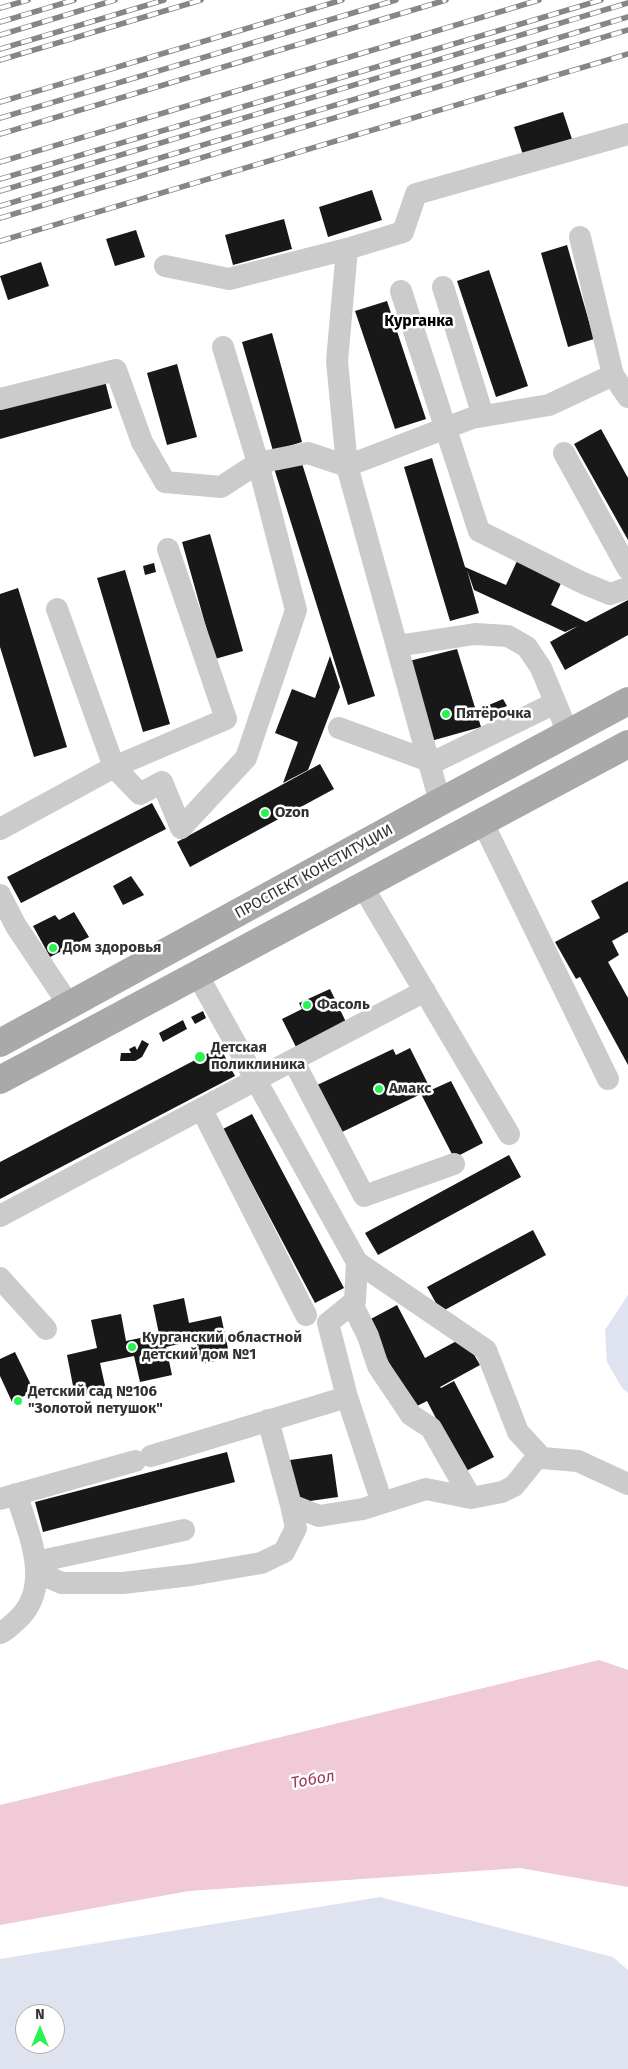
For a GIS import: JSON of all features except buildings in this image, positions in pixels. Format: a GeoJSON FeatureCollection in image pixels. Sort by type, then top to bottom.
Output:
{"type":"FeatureCollection","features":[{"type":"Feature","properties":{"kind":"main road","name":"ПРОСПЕКТ КОНСТИТУЦИИ"},"geometry":{"type":"LineString","coordinates":[[0,1043],[628,701]]}},
{"type":"Feature","properties":{"kind":"main road"},"geometry":{"type":"LineString","coordinates":[[0,1080],[628,744]]}},
{"type":"Feature","properties":{"kind":"main road"},"geometry":{"type":"LineString","coordinates":[[440,802],[459,836]]}},
{"type":"Feature","properties":{"kind":"main road"},"geometry":{"type":"LineString","coordinates":[[208,930],[225,960]]}},
{"type":"Feature","properties":{"kind":"lane"},"geometry":{"type":"LineString","coordinates":[[165,266],[229,279],[346,249],[403,232],[416,194],[628,134]]}},
{"type":"Feature","properties":{"kind":"lane"},"geometry":{"type":"LineString","coordinates":[[580,237],[613,376],[628,397]]}},
{"type":"Feature","properties":{"kind":"lane"},"geometry":{"type":"LineString","coordinates":[[346,249],[337,361],[347,466],[440,802]]}},
{"type":"Feature","properties":{"kind":"lane"},"geometry":{"type":"LineString","coordinates":[[443,287],[483,416]]}},
{"type":"Feature","properties":{"kind":"lane"},"geometry":{"type":"LineString","coordinates":[[402,291],[479,531],[583,584],[610,594],[628,588]]}},
{"type":"Feature","properties":{"kind":"lane"},"geometry":{"type":"LineString","coordinates":[[56,608],[114,768],[140,794],[162,782],[181,828],[246,758],[296,610],[258,463],[223,346]]}},
{"type":"Feature","properties":{"kind":"lane"},"geometry":{"type":"LineString","coordinates":[[0,399],[116,370],[142,442],[164,482],[220,487],[258,463],[308,453],[347,466],[472,418],[550,405],[613,376]]}},
{"type":"Feature","properties":{"kind":"lane"},"geometry":{"type":"LineString","coordinates":[[564,454],[628,569]]}},
{"type":"Feature","properties":{"kind":"lane"},"geometry":{"type":"LineString","coordinates":[[0,829],[114,768],[226,719],[168,549]]}},
{"type":"Feature","properties":{"kind":"lane"},"geometry":{"type":"LineString","coordinates":[[397,646],[475,634],[508,636],[527,647],[540,668],[568,733]]}},
{"type":"Feature","properties":{"kind":"lane"},"geometry":{"type":"LineString","coordinates":[[339,728],[429,763],[555,703]]}},
{"type":"Feature","properties":{"kind":"lane"},"geometry":{"type":"LineString","coordinates":[[483,823],[608,1079]]}},
{"type":"Feature","properties":{"kind":"lane"},"geometry":{"type":"LineString","coordinates":[[363,887],[509,1134]]}},
{"type":"Feature","properties":{"kind":"lane"},"geometry":{"type":"LineString","coordinates":[[0,895],[16,926],[69,1006]]}},
{"type":"Feature","properties":{"kind":"lane"},"geometry":{"type":"LineString","coordinates":[[197,974],[357,1262],[486,1350],[518,1432],[542,1458],[578,1461],[628,1484]]}},
{"type":"Feature","properties":{"kind":"lane"},"geometry":{"type":"LineString","coordinates":[[0,1216],[425,991]]}},
{"type":"Feature","properties":{"kind":"lane"},"geometry":{"type":"LineString","coordinates":[[293,1060],[364,1196],[454,1164]]}},
{"type":"Feature","properties":{"kind":"lane"},"geometry":{"type":"LineString","coordinates":[[202,1110],[306,1315]]}},
{"type":"Feature","properties":{"kind":"lane"},"geometry":{"type":"LineString","coordinates":[[357,1262],[355,1301],[328,1323],[347,1398],[382,1503]]}},
{"type":"Feature","properties":{"kind":"lane"},"geometry":{"type":"LineString","coordinates":[[0,1278],[46,1329]]}},
{"type":"Feature","properties":{"kind":"lane"},"geometry":{"type":"LineString","coordinates":[[352,1304],[368,1336],[378,1366],[411,1415],[431,1428],[471,1498]]}},
{"type":"Feature","properties":{"kind":"lane"},"geometry":{"type":"LineString","coordinates":[[0,1633],[26,1612],[37,1582],[35,1551],[8,1497],[347,1398]]}},
{"type":"Feature","properties":{"kind":"lane"},"geometry":{"type":"LineString","coordinates":[[36,1567],[62,1583],[123,1583],[261,1563],[284,1552],[296,1528],[268,1420]]}},
{"type":"Feature","properties":{"kind":"lane"},"geometry":{"type":"LineString","coordinates":[[291,1505],[319,1516],[363,1509],[426,1489],[471,1498],[502,1492],[514,1486],[539,1455]]}},
{"type":"Feature","properties":{"kind":"lane"},"geometry":{"type":"LineString","coordinates":[[36,1567],[184,1530]]}},
{"type":"Feature","properties":{"kind":"shaded area"},"geometry":{"type":"Polygon","coordinates":[[[628,1295],[628,1393],[622,1388],[607,1362],[605,1330],[628,1295]]]}},
{"type":"Feature","properties":{"kind":"shaded area"},"geometry":{"type":"Polygon","coordinates":[[[380,1897],[613,1957],[628,1970],[628,2069],[0,2069],[0,1959],[380,1897]]]}},
{"type":"Feature","properties":{"kind":"water","name":"Тобол"},"geometry":{"type":"Polygon","coordinates":[[[599,1660],[628,1670],[628,1887],[520,1868],[189,1891],[0,1925],[0,1805],[599,1660]]]}},
{"type":"Feature","properties":{"kind":"railway"},"geometry":{"type":"LineString","coordinates":[[0,8],[28,0]]}},
{"type":"Feature","properties":{"kind":"railway"},"geometry":{"type":"LineString","coordinates":[[0,22],[74,0]]}},
{"type":"Feature","properties":{"kind":"railway"},"geometry":{"type":"LineString","coordinates":[[0,35],[115,0]]}},
{"type":"Feature","properties":{"kind":"railway"},"geometry":{"type":"LineString","coordinates":[[0,49],[164,0]]}},
{"type":"Feature","properties":{"kind":"railway"},"geometry":{"type":"LineString","coordinates":[[0,60],[201,0]]}},
{"type":"Feature","properties":{"kind":"railway"},"geometry":{"type":"LineString","coordinates":[[0,102],[342,0]]}},
{"type":"Feature","properties":{"kind":"railway"},"geometry":{"type":"LineString","coordinates":[[0,118],[396,0]]}},
{"type":"Feature","properties":{"kind":"railway"},"geometry":{"type":"LineString","coordinates":[[0,134],[446,0]]}},
{"type":"Feature","properties":{"kind":"railway"},"geometry":{"type":"LineString","coordinates":[[0,162],[539,0]]}},
{"type":"Feature","properties":{"kind":"railway"},"geometry":{"type":"LineString","coordinates":[[0,179],[601,0]]}},
{"type":"Feature","properties":{"kind":"railway"},"geometry":{"type":"LineString","coordinates":[[0,191],[628,3]]}},
{"type":"Feature","properties":{"kind":"railway"},"geometry":{"type":"LineString","coordinates":[[0,206],[628,17]]}},
{"type":"Feature","properties":{"kind":"railway"},"geometry":{"type":"LineString","coordinates":[[0,218],[628,30]]}},
{"type":"Feature","properties":{"kind":"railway"},"geometry":{"type":"LineString","coordinates":[[0,241],[628,54]]}},
{"type":"Feature","properties":{"kind":"place","name":"Пятёрочка"},"geometry":{"type":"Point","coordinates":[446,714]}},
{"type":"Feature","properties":{"kind":"place","name":"Ozon"},"geometry":{"type":"Point","coordinates":[265,813]}},
{"type":"Feature","properties":{"kind":"place","name":"Дом здоровья"},"geometry":{"type":"Point","coordinates":[53,948]}},
{"type":"Feature","properties":{"kind":"place","name":"Фасоль"},"geometry":{"type":"Point","coordinates":[307,1005]}},
{"type":"Feature","properties":{"kind":"place","name":"Детская поликлиника"},"geometry":{"type":"Point","coordinates":[200,1057]}},
{"type":"Feature","properties":{"kind":"place","name":"Амакс"},"geometry":{"type":"Point","coordinates":[379,1089]}},
{"type":"Feature","properties":{"kind":"place","name":"Курганский областной детский дом №1"},"geometry":{"type":"Point","coordinates":[132,1347]}},
{"type":"Feature","properties":{"kind":"place","name":"Детский сад №106 \"Золотой петушок\""},"geometry":{"type":"Point","coordinates":[18,1401]}},
{"type":"Feature","properties":{"kind":"district","name":"Курганка"},"geometry":{"type":"Point","coordinates":[419,322]}}]}
